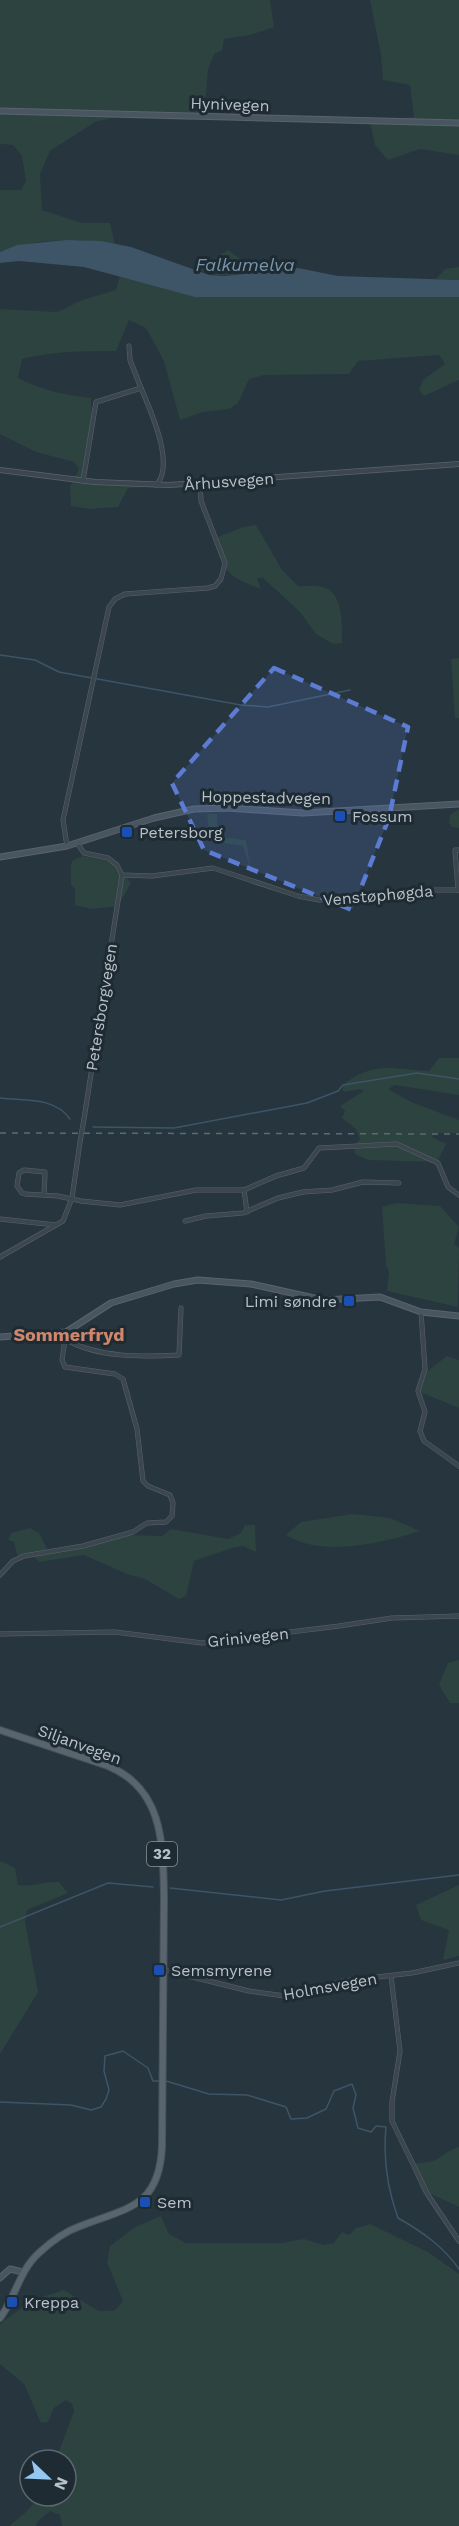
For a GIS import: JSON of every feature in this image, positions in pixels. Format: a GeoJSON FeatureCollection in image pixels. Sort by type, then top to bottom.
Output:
{"type":"FeatureCollection","features":[{"type":"Feature","properties":{"kind":"main road","name":"Hynivegen"},"geometry":{"type":"LineString","coordinates":[[0,111],[459,123]]}},
{"type":"Feature","properties":{"kind":"main road","name":"Hoppestadvegen"},"geometry":{"type":"LineString","coordinates":[[0,857],[66,846],[154,818],[195,809],[227,808],[303,813],[459,804]]}},
{"type":"Feature","properties":{"kind":"main road"},"geometry":{"type":"LineString","coordinates":[[0,1337],[64,1336],[95,1311],[111,1303],[174,1284],[198,1280],[251,1284],[323,1300],[380,1297],[421,1312],[459,1316]]}},
{"type":"Feature","properties":{"kind":"main road","name":"Siljanvegen"},"geometry":{"type":"LineString","coordinates":[[0,1730],[115,1769],[129,1777],[142,1790],[157,1821],[163,1856],[163,2077],[161,2162],[158,2174],[149,2191],[126,2211],[78,2227],[58,2237],[37,2254],[23,2272]]}},
{"type":"Feature","properties":{"kind":"main road"},"geometry":{"type":"LineString","coordinates":[[0,2278],[10,2269],[23,2272]]}},
{"type":"Feature","properties":{"kind":"main road","name":"32"},"geometry":{"type":"LineString","coordinates":[[0,2318],[8,2307],[23,2272]]}},
{"type":"Feature","properties":{"kind":"street"},"geometry":{"type":"LineString","coordinates":[[129,346],[130,360],[162,443],[162,478],[155,485]]}},
{"type":"Feature","properties":{"kind":"street"},"geometry":{"type":"LineString","coordinates":[[83,481],[94,404],[99,399],[141,388]]}},
{"type":"Feature","properties":{"kind":"street","name":"Århusvegen"},"geometry":{"type":"LineString","coordinates":[[0,470],[83,481],[169,485],[459,464]]}},
{"type":"Feature","properties":{"kind":"street"},"geometry":{"type":"LineString","coordinates":[[162,478],[169,485]]}},
{"type":"Feature","properties":{"kind":"street"},"geometry":{"type":"LineString","coordinates":[[66,846],[63,820],[106,614],[115,599],[137,592],[209,588],[221,579],[225,562],[201,501],[200,484]]}},
{"type":"Feature","properties":{"kind":"street"},"geometry":{"type":"LineString","coordinates":[[77,843],[84,853],[113,862],[122,875]]}},
{"type":"Feature","properties":{"kind":"street"},"geometry":{"type":"LineString","coordinates":[[458,890],[455,850],[459,850]]}},
{"type":"Feature","properties":{"kind":"street","name":"Venstøphøgda"},"geometry":{"type":"LineString","coordinates":[[122,875],[158,876],[213,868],[298,896],[319,900],[458,890]]}},
{"type":"Feature","properties":{"kind":"street","name":"Petersborgvegen"},"geometry":{"type":"LineString","coordinates":[[57,1226],[63,1221],[72,1198],[122,875]]}},
{"type":"Feature","properties":{"kind":"street"},"geometry":{"type":"LineString","coordinates":[[44,1195],[45,1172],[24,1170],[19,1173],[17,1186],[20,1192],[44,1195],[72,1198],[120,1204],[196,1190],[244,1190],[276,1176],[303,1168],[319,1148],[393,1143],[407,1147],[438,1163],[448,1187],[459,1195]]}},
{"type":"Feature","properties":{"kind":"street"},"geometry":{"type":"LineString","coordinates":[[185,1221],[206,1216],[248,1212],[278,1198],[303,1192],[332,1190],[363,1182],[399,1183]]}},
{"type":"Feature","properties":{"kind":"street"},"geometry":{"type":"LineString","coordinates":[[244,1190],[248,1212]]}},
{"type":"Feature","properties":{"kind":"street"},"geometry":{"type":"LineString","coordinates":[[0,1219],[57,1226]]}},
{"type":"Feature","properties":{"kind":"street"},"geometry":{"type":"LineString","coordinates":[[0,1257],[9,1250],[57,1226]]}},
{"type":"Feature","properties":{"kind":"street"},"geometry":{"type":"LineString","coordinates":[[0,1575],[13,1561],[24,1556],[83,1546],[129,1534],[147,1523],[166,1522],[172,1516],[173,1503],[170,1496],[148,1486],[143,1481],[138,1429],[130,1408],[128,1387],[123,1379],[115,1374],[65,1367],[62,1360],[64,1336],[88,1349],[113,1353],[179,1355],[181,1308]]}},
{"type":"Feature","properties":{"kind":"street"},"geometry":{"type":"LineString","coordinates":[[421,1312],[425,1368],[418,1391],[425,1412],[420,1431],[424,1440],[459,1466]]}},
{"type":"Feature","properties":{"kind":"street","name":"Grinivegen"},"geometry":{"type":"LineString","coordinates":[[0,1634],[115,1632],[202,1643],[392,1617],[459,1616]]}},
{"type":"Feature","properties":{"kind":"street","name":"Holmsvegen"},"geometry":{"type":"LineString","coordinates":[[163,1970],[249,1991],[285,1996],[343,1981],[391,1976],[459,1963]]}},
{"type":"Feature","properties":{"kind":"street","name":"Holmsvegen"},"geometry":{"type":"LineString","coordinates":[[391,1976],[400,2051],[392,2102],[392,2121],[428,2195],[459,2241]]}},
{"type":"Feature","properties":{"kind":"highlighted area"},"geometry":{"type":"Polygon","coordinates":[[[274,668],[408,727],[389,818],[352,910],[204,850],[172,783],[274,668]]]}},
{"type":"Feature","properties":{"kind":"green space"},"geometry":{"type":"Polygon","coordinates":[[[0,0],[270,0],[274,27],[250,35],[224,39],[222,51],[215,53],[209,66],[204,104],[192,120],[112,118],[95,122],[50,151],[40,174],[42,210],[82,223],[110,223],[115,244],[57,240],[13,247],[0,252],[0,190],[21,190],[26,181],[22,156],[13,145],[0,144],[0,0]]]}},
{"type":"Feature","properties":{"kind":"green space"},"geometry":{"type":"Polygon","coordinates":[[[370,0],[459,0],[459,155],[420,149],[388,160],[375,145],[370,122],[414,117],[410,85],[383,80],[381,55],[370,0]]]}},
{"type":"Feature","properties":{"kind":"green space"},"geometry":{"type":"Polygon","coordinates":[[[228,250],[259,272],[221,275],[199,270],[202,262],[207,263],[228,250]]]}},
{"type":"Feature","properties":{"kind":"green space"},"geometry":{"type":"Polygon","coordinates":[[[459,267],[459,280],[436,279],[445,269],[459,267]]]}},
{"type":"Feature","properties":{"kind":"green space"},"geometry":{"type":"Polygon","coordinates":[[[120,275],[136,279],[379,296],[459,297],[459,380],[424,396],[419,390],[423,380],[445,364],[439,355],[358,361],[349,374],[264,375],[249,379],[238,403],[229,409],[203,412],[180,420],[164,361],[146,328],[129,320],[116,351],[80,351],[22,359],[18,378],[53,391],[91,398],[92,420],[82,479],[138,483],[215,483],[128,488],[118,507],[91,509],[71,506],[70,487],[79,469],[74,462],[36,452],[0,434],[0,309],[58,312],[82,300],[116,290],[120,275]]]}},
{"type":"Feature","properties":{"kind":"green space"},"geometry":{"type":"Polygon","coordinates":[[[256,525],[282,570],[298,586],[323,587],[335,596],[340,611],[342,643],[333,644],[316,634],[300,612],[262,577],[257,579],[261,589],[241,581],[223,565],[218,548],[218,537],[243,527],[256,525]]]}},
{"type":"Feature","properties":{"kind":"green space"},"geometry":{"type":"Polygon","coordinates":[[[459,658],[459,718],[455,718],[451,659],[459,658]]]}},
{"type":"Feature","properties":{"kind":"green space"},"geometry":{"type":"Polygon","coordinates":[[[459,809],[459,828],[452,827],[449,823],[450,815],[459,809]]]}},
{"type":"Feature","properties":{"kind":"green space"},"geometry":{"type":"Polygon","coordinates":[[[207,814],[217,814],[220,837],[246,840],[251,870],[243,846],[210,841],[207,814]]]}},
{"type":"Feature","properties":{"kind":"green space"},"geometry":{"type":"Polygon","coordinates":[[[83,856],[112,862],[131,883],[118,906],[91,909],[75,905],[75,889],[71,885],[71,864],[73,860],[83,856]]]}},
{"type":"Feature","properties":{"kind":"green space"},"geometry":{"type":"Polygon","coordinates":[[[439,1058],[459,1058],[459,1095],[395,1085],[388,1089],[411,1102],[459,1120],[459,1133],[435,1133],[432,1137],[446,1144],[437,1162],[368,1160],[355,1154],[354,1146],[360,1139],[356,1129],[342,1118],[345,1111],[340,1106],[364,1091],[360,1089],[345,1092],[342,1090],[344,1084],[376,1069],[429,1071],[439,1058]]]}},
{"type":"Feature","properties":{"kind":"green space"},"geometry":{"type":"Polygon","coordinates":[[[397,1203],[440,1206],[459,1227],[454,1244],[459,1248],[458,1307],[387,1291],[389,1272],[386,1265],[382,1207],[397,1203]]]}},
{"type":"Feature","properties":{"kind":"green space"},"geometry":{"type":"Polygon","coordinates":[[[447,1356],[459,1360],[459,1408],[418,1391],[425,1373],[447,1356]]]}},
{"type":"Feature","properties":{"kind":"green space"},"geometry":{"type":"Polygon","coordinates":[[[353,1514],[390,1518],[420,1531],[370,1544],[334,1547],[301,1542],[286,1535],[301,1522],[353,1514]]]}},
{"type":"Feature","properties":{"kind":"green space"},"geometry":{"type":"Polygon","coordinates":[[[245,1525],[255,1525],[256,1552],[243,1546],[194,1561],[186,1596],[179,1599],[145,1579],[127,1574],[84,1555],[39,1562],[33,1555],[18,1558],[14,1542],[8,1540],[11,1533],[30,1528],[39,1533],[48,1551],[123,1535],[162,1536],[171,1529],[228,1539],[241,1533],[245,1525]]]}},
{"type":"Feature","properties":{"kind":"green space"},"geometry":{"type":"Polygon","coordinates":[[[459,1660],[459,1703],[450,1703],[439,1685],[448,1663],[459,1660]]]}},
{"type":"Feature","properties":{"kind":"green space"},"geometry":{"type":"Polygon","coordinates":[[[0,1861],[15,1868],[18,1885],[59,1882],[68,1893],[27,1910],[25,1922],[38,1992],[0,2054],[0,1861]]]}},
{"type":"Feature","properties":{"kind":"green space"},"geometry":{"type":"Polygon","coordinates":[[[459,1885],[459,1956],[443,1960],[449,1930],[421,1920],[416,1905],[459,1885]]]}},
{"type":"Feature","properties":{"kind":"green space"},"geometry":{"type":"Polygon","coordinates":[[[459,2147],[459,2207],[431,2194],[424,2196],[414,2173],[415,2163],[436,2160],[459,2147]]]}},
{"type":"Feature","properties":{"kind":"green space"},"geometry":{"type":"Polygon","coordinates":[[[161,2216],[169,2234],[186,2243],[282,2243],[304,2239],[323,2245],[334,2243],[342,2232],[349,2235],[356,2228],[370,2224],[428,2252],[459,2274],[459,2526],[62,2526],[60,2515],[50,2511],[37,2522],[36,2526],[9,2526],[30,2508],[78,2508],[78,2448],[60,2448],[74,2411],[72,2404],[66,2400],[54,2408],[48,2422],[41,2423],[24,2384],[0,2364],[0,2324],[32,2300],[64,2290],[99,2311],[114,2311],[123,2301],[107,2262],[110,2246],[135,2227],[161,2216]]]}},
{"type":"Feature","properties":{"kind":"water"},"geometry":{"type":"Polygon","coordinates":[[[66,240],[101,241],[131,247],[209,275],[225,276],[298,268],[338,276],[459,280],[459,297],[195,297],[84,267],[19,261],[0,263],[0,252],[17,245],[66,240]]]}},
{"type":"Feature","properties":{"kind":"waterway"},"geometry":{"type":"LineString","coordinates":[[0,655],[35,660],[59,672],[241,705],[268,707],[350,690]]}},
{"type":"Feature","properties":{"kind":"waterway"},"geometry":{"type":"LineString","coordinates":[[93,1127],[174,1128],[307,1103],[338,1091],[343,1085],[417,1073],[459,1079]]}},
{"type":"Feature","properties":{"kind":"waterway"},"geometry":{"type":"LineString","coordinates":[[0,1098],[48,1103],[64,1112],[70,1119]]}},
{"type":"Feature","properties":{"kind":"waterway"},"geometry":{"type":"LineString","coordinates":[[170,1888],[281,1900],[325,1891],[459,1875]]}},
{"type":"Feature","properties":{"kind":"waterway"},"geometry":{"type":"LineString","coordinates":[[0,1927],[108,1883],[153,1887]]}},
{"type":"Feature","properties":{"kind":"waterway"},"geometry":{"type":"LineString","coordinates":[[0,2102],[71,2105],[91,2110],[101,2107],[109,2090],[104,2071],[105,2056],[123,2051],[148,2068],[153,2081],[161,2081]]}},
{"type":"Feature","properties":{"kind":"waterway"},"geometry":{"type":"LineString","coordinates":[[166,2081],[209,2094],[247,2095],[286,2107],[291,2119],[307,2118],[326,2109],[334,2091],[352,2084],[356,2095],[353,2108],[358,2128],[371,2132],[376,2126],[386,2127],[387,2173],[398,2218],[431,2240],[459,2269]]}},
{"type":"Feature","properties":{"kind":"railway"},"geometry":{"type":"LineString","coordinates":[[0,1133],[459,1134]]}},
{"type":"Feature","properties":{"kind":"place","name":"Fossum"},"geometry":{"type":"Point","coordinates":[340,816]}},
{"type":"Feature","properties":{"kind":"place","name":"Petersborg"},"geometry":{"type":"Point","coordinates":[127,832]}},
{"type":"Feature","properties":{"kind":"place","name":"Limi søndre"},"geometry":{"type":"Point","coordinates":[349,1301]}},
{"type":"Feature","properties":{"kind":"place","name":"Semsmyrene"},"geometry":{"type":"Point","coordinates":[159,1970]}},
{"type":"Feature","properties":{"kind":"place","name":"Sem"},"geometry":{"type":"Point","coordinates":[145,2202]}},
{"type":"Feature","properties":{"kind":"place","name":"Kreppa"},"geometry":{"type":"Point","coordinates":[12,2302]}},
{"type":"Feature","properties":{"kind":"district","name":"Sommerfryd"},"geometry":{"type":"Point","coordinates":[69,1335]}},
{"type":"Feature","properties":{"kind":"water label","name":"Falkumelva"},"geometry":{"type":"Point","coordinates":[245,265]}}]}
